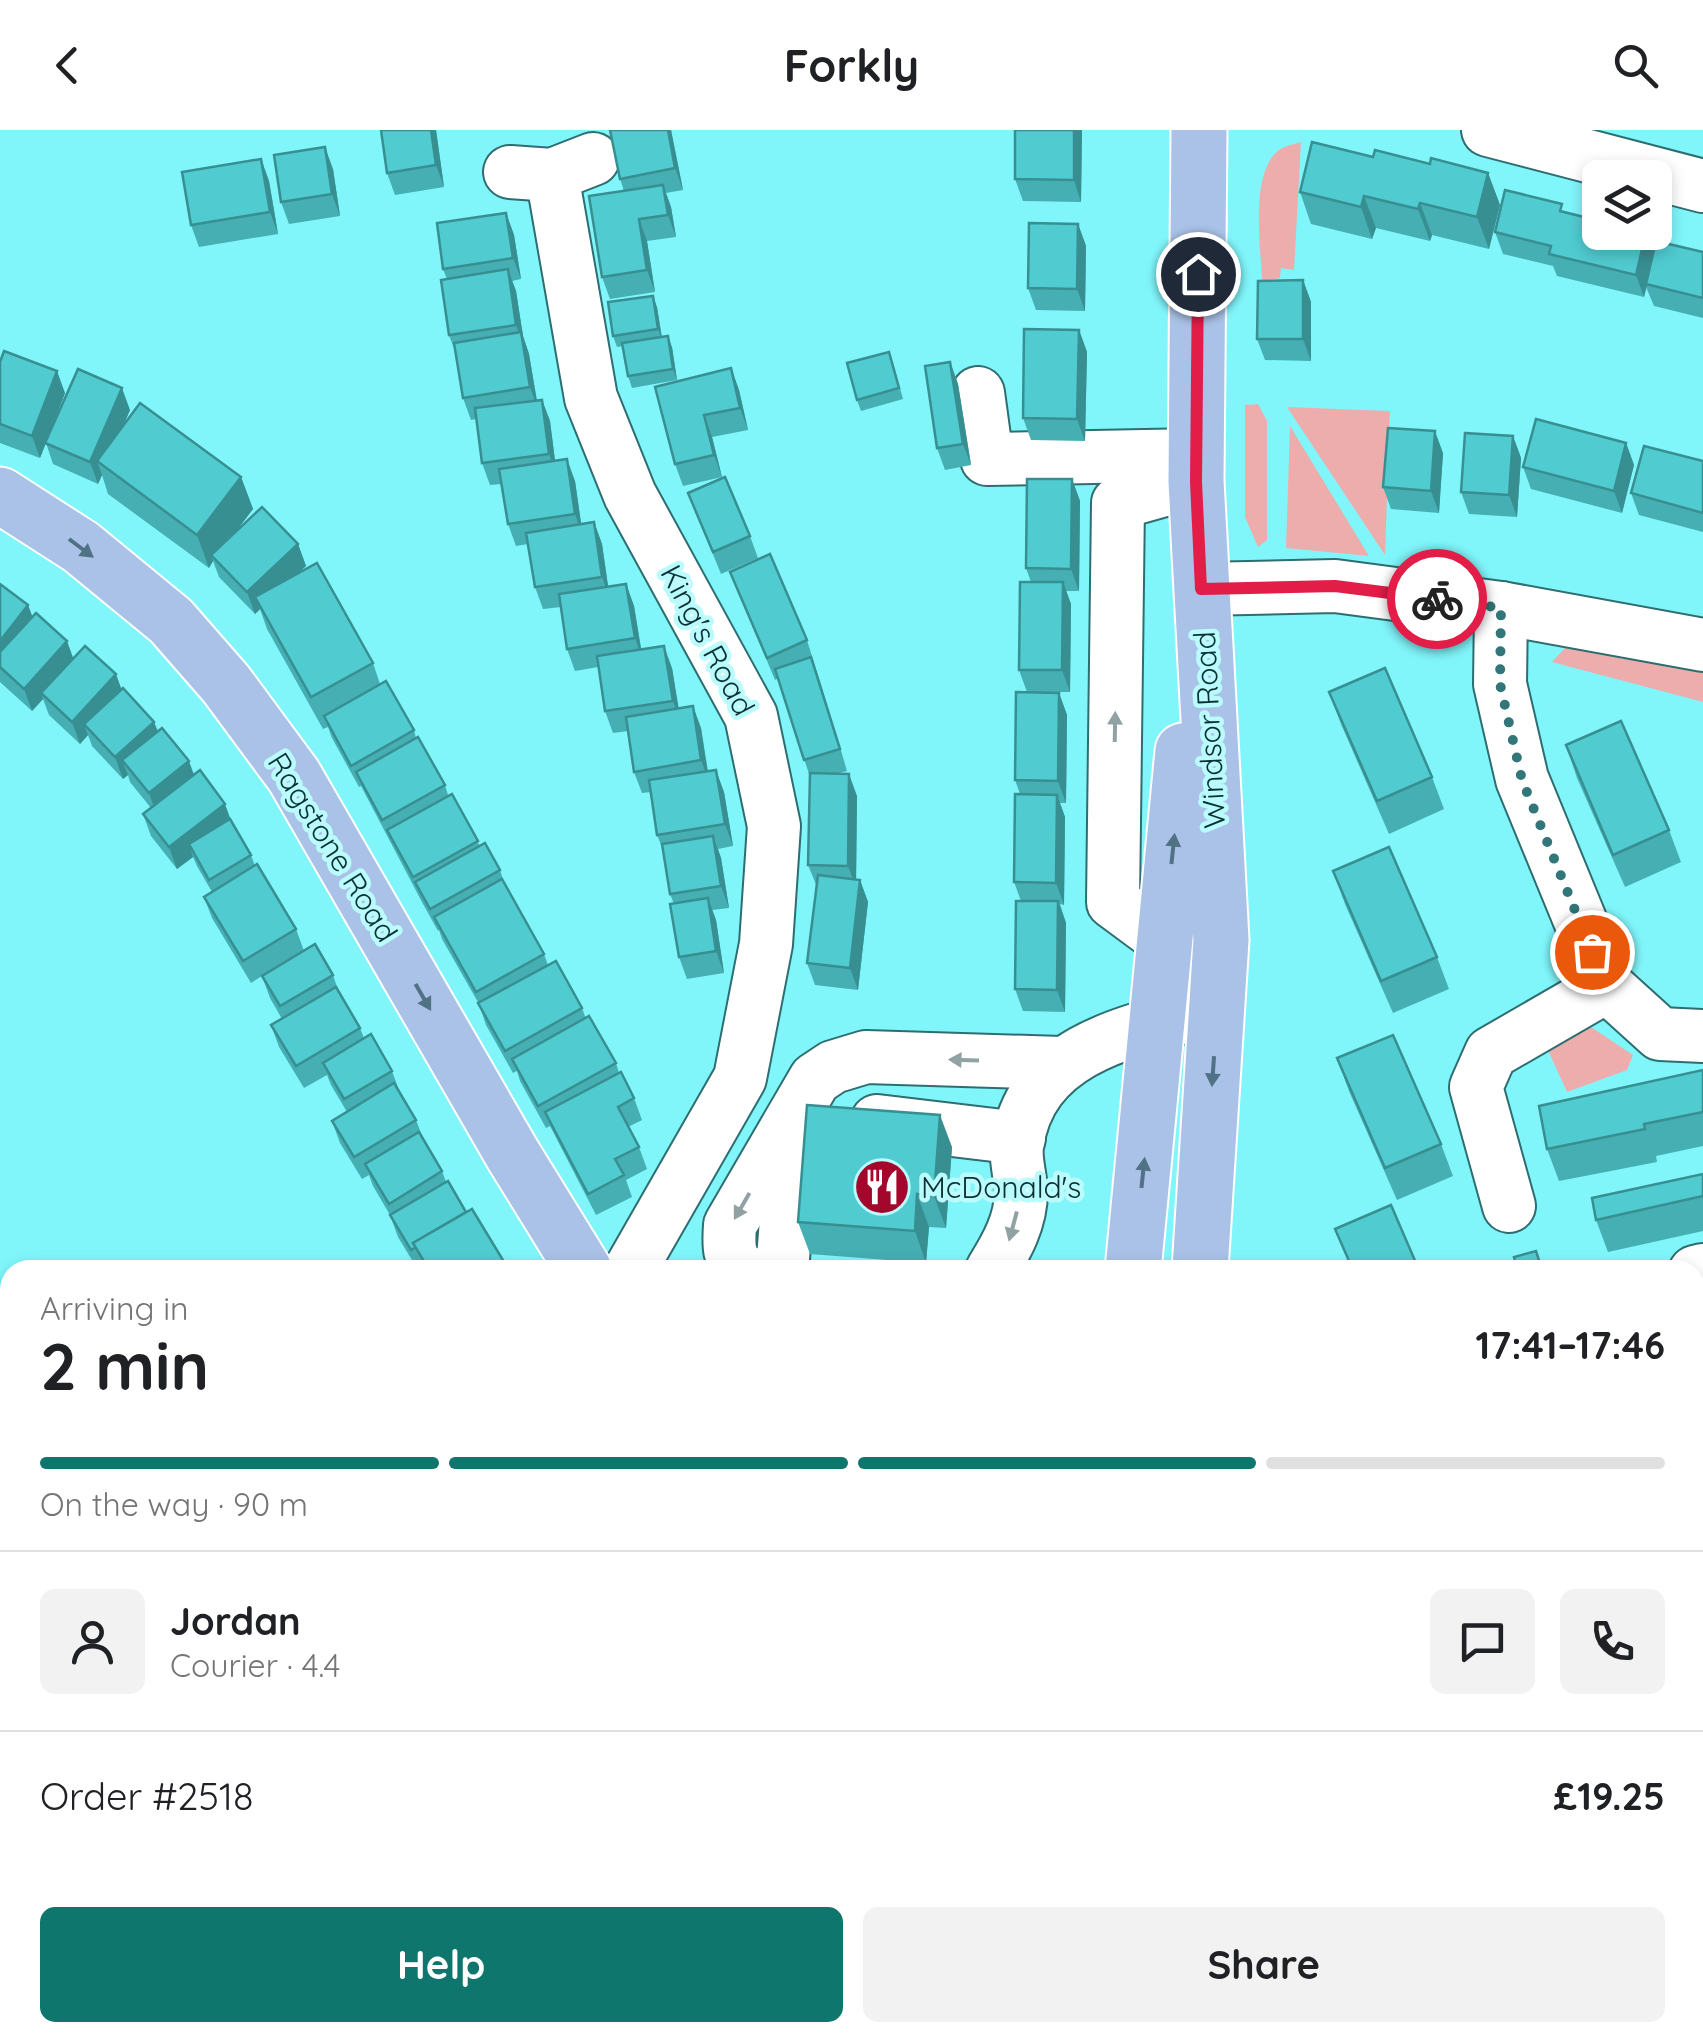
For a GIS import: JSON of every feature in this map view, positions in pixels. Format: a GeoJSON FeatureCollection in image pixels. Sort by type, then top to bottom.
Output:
{"type":"FeatureCollection","features":[{"type":"Feature","properties":{"kind":"main road","name":"Windsor Road"},"geometry":{"type":"LineString","coordinates":[[1200,130],[1196,468],[1221,940],[1201,1260]]}},
{"type":"Feature","properties":{"kind":"main road","name":"Ragstone Road"},"geometry":{"type":"LineString","coordinates":[[0,495],[81,546],[170,621],[226,684],[294,776],[578,1260]]}},
{"type":"Feature","properties":{"kind":"main road"},"geometry":{"type":"LineString","coordinates":[[1134,1260],[1201,589]]}},
{"type":"Feature","properties":{"kind":"street"},"geometry":{"type":"LineString","coordinates":[[1488,130],[1627,146],[1703,186]]}},
{"type":"Feature","properties":{"kind":"street","name":"King's Road"},"geometry":{"type":"LineString","coordinates":[[552,169],[592,398],[630,494],[751,716],[774,826],[766,944],[740,1078],[636,1260]]}},
{"type":"Feature","properties":{"kind":"street"},"geometry":{"type":"LineString","coordinates":[[978,393],[987,459],[1196,468]]}},
{"type":"Feature","properties":{"kind":"street"},"geometry":{"type":"LineString","coordinates":[[1163,940],[1113,902],[1118,502],[1196,468]]}},
{"type":"Feature","properties":{"kind":"street"},"geometry":{"type":"LineString","coordinates":[[1201,589],[1335,586],[1501,608],[1703,645]]}},
{"type":"Feature","properties":{"kind":"street"},"geometry":{"type":"LineString","coordinates":[[1501,608],[1500,684],[1522,780],[1607,986],[1660,1034],[1703,1036]]}},
{"type":"Feature","properties":{"kind":"street"},"geometry":{"type":"LineString","coordinates":[[1509,1206],[1476,1087],[1490,1053],[1607,986]]}},
{"type":"Feature","properties":{"kind":"street"},"geometry":{"type":"LineString","coordinates":[[998,1260],[1011,1240],[1021,1194],[1016,1150],[1028,1108],[1061,1063],[1092,1046],[1159,1023],[1217,1009]]}},
{"type":"Feature","properties":{"kind":"street"},"geometry":{"type":"LineString","coordinates":[[734,1260],[729,1250],[730,1225],[815,1080],[833,1067],[866,1057],[1061,1063]]}},
{"type":"Feature","properties":{"kind":"street"},"geometry":{"type":"LineString","coordinates":[[782,1260],[790,1168],[806,1132],[820,1121],[835,1115],[1019,1138]]}},
{"type":"Feature","properties":{"kind":"shaded area"},"geometry":{"type":"Polygon","coordinates":[[[1301,142],[1294,270],[1281,268],[1280,278],[1262,281],[1259,211],[1264,175],[1279,150],[1301,142]]]}},
{"type":"Feature","properties":{"kind":"shaded area"},"geometry":{"type":"Polygon","coordinates":[[[1258,404],[1267,421],[1267,540],[1258,547],[1245,517],[1245,405],[1258,404]]]}},
{"type":"Feature","properties":{"kind":"shaded area"},"geometry":{"type":"Polygon","coordinates":[[[1287,407],[1390,411],[1385,555],[1287,407]]]}},
{"type":"Feature","properties":{"kind":"shaded area"},"geometry":{"type":"Polygon","coordinates":[[[1290,426],[1369,556],[1286,548],[1290,426]]]}},
{"type":"Feature","properties":{"kind":"shaded area"},"geometry":{"type":"Polygon","coordinates":[[[1576,636],[1703,661],[1703,702],[1552,662],[1576,636]]]}},
{"type":"Feature","properties":{"kind":"shaded area"},"geometry":{"type":"Polygon","coordinates":[[[1588,1025],[1633,1055],[1627,1070],[1567,1092],[1547,1048],[1588,1025]]]}},
{"type":"Feature","properties":{"kind":"building"},"geometry":{"type":"Polygon","coordinates":[[[381,130],[431,130],[436,165],[387,173],[381,130]]]}},
{"type":"Feature","properties":{"kind":"building"},"geometry":{"type":"Polygon","coordinates":[[[610,130],[668,130],[675,168],[620,179],[610,130]]]}},
{"type":"Feature","properties":{"kind":"building"},"geometry":{"type":"Polygon","coordinates":[[[1015,130],[1074,130],[1074,180],[1015,179],[1015,130]]]}},
{"type":"Feature","properties":{"kind":"building"},"geometry":{"type":"Polygon","coordinates":[[[1312,142],[1373,157],[1375,150],[1430,164],[1431,158],[1488,173],[1477,217],[1420,203],[1418,209],[1364,196],[1361,207],[1300,192],[1312,142]]]}},
{"type":"Feature","properties":{"kind":"building"},"geometry":{"type":"Polygon","coordinates":[[[325,147],[332,194],[281,202],[274,155],[325,147]]]}},
{"type":"Feature","properties":{"kind":"building"},"geometry":{"type":"Polygon","coordinates":[[[261,159],[270,212],[191,225],[182,172],[261,159]]]}},
{"type":"Feature","properties":{"kind":"building"},"geometry":{"type":"Polygon","coordinates":[[[663,185],[668,215],[639,219],[647,270],[602,277],[589,196],[663,185]]]}},
{"type":"Feature","properties":{"kind":"building"},"geometry":{"type":"Polygon","coordinates":[[[1505,190],[1562,204],[1560,211],[1582,216],[1582,250],[1642,250],[1636,275],[1549,254],[1551,246],[1495,232],[1505,190]]]}},
{"type":"Feature","properties":{"kind":"building"},"geometry":{"type":"Polygon","coordinates":[[[506,213],[513,258],[443,269],[437,223],[506,213]]]}},
{"type":"Feature","properties":{"kind":"building"},"geometry":{"type":"Polygon","coordinates":[[[1029,223],[1078,224],[1077,289],[1028,288],[1029,223]]]}},
{"type":"Feature","properties":{"kind":"building"},"geometry":{"type":"Polygon","coordinates":[[[1672,245],[1703,252],[1703,298],[1646,284],[1654,250],[1672,250],[1672,245]]]}},
{"type":"Feature","properties":{"kind":"building"},"geometry":{"type":"Polygon","coordinates":[[[508,269],[516,325],[449,335],[441,280],[508,269]]]}},
{"type":"Feature","properties":{"kind":"building"},"geometry":{"type":"Polygon","coordinates":[[[1303,280],[1303,339],[1257,339],[1258,281],[1303,280]]]}},
{"type":"Feature","properties":{"kind":"building"},"geometry":{"type":"Polygon","coordinates":[[[653,296],[658,329],[613,336],[608,302],[653,296]]]}},
{"type":"Feature","properties":{"kind":"building"},"geometry":{"type":"Polygon","coordinates":[[[1024,329],[1079,330],[1077,419],[1023,418],[1024,329]]]}},
{"type":"Feature","properties":{"kind":"building"},"geometry":{"type":"Polygon","coordinates":[[[521,332],[530,387],[463,398],[454,343],[521,332]]]}},
{"type":"Feature","properties":{"kind":"building"},"geometry":{"type":"Polygon","coordinates":[[[668,336],[673,369],[628,376],[622,343],[668,336]]]}},
{"type":"Feature","properties":{"kind":"building"},"geometry":{"type":"Polygon","coordinates":[[[4,351],[57,371],[32,436],[0,424],[0,362],[4,351]]]}},
{"type":"Feature","properties":{"kind":"building"},"geometry":{"type":"Polygon","coordinates":[[[889,352],[899,388],[857,400],[847,363],[889,352]]]}},
{"type":"Feature","properties":{"kind":"building"},"geometry":{"type":"Polygon","coordinates":[[[950,362],[963,444],[937,448],[925,366],[950,362]]]}},
{"type":"Feature","properties":{"kind":"building"},"geometry":{"type":"Polygon","coordinates":[[[731,368],[740,408],[704,415],[714,455],[675,464],[655,387],[731,368]]]}},
{"type":"Feature","properties":{"kind":"building"},"geometry":{"type":"Polygon","coordinates":[[[78,369],[122,388],[90,462],[45,443],[78,369]]]}},
{"type":"Feature","properties":{"kind":"building"},"geometry":{"type":"Polygon","coordinates":[[[542,400],[549,454],[482,463],[475,408],[542,400]]]}},
{"type":"Feature","properties":{"kind":"building"},"geometry":{"type":"Polygon","coordinates":[[[140,403],[241,477],[197,535],[97,461],[140,403]]]}},
{"type":"Feature","properties":{"kind":"building"},"geometry":{"type":"Polygon","coordinates":[[[1536,419],[1626,443],[1614,491],[1523,467],[1536,419]]]}},
{"type":"Feature","properties":{"kind":"building"},"geometry":{"type":"Polygon","coordinates":[[[1388,428],[1435,431],[1431,491],[1383,487],[1388,428]]]}},
{"type":"Feature","properties":{"kind":"building"},"geometry":{"type":"Polygon","coordinates":[[[1465,433],[1513,436],[1509,495],[1461,492],[1465,433]]]}},
{"type":"Feature","properties":{"kind":"building"},"geometry":{"type":"Polygon","coordinates":[[[1644,446],[1703,461],[1703,513],[1631,493],[1644,446]]]}},
{"type":"Feature","properties":{"kind":"building"},"geometry":{"type":"Polygon","coordinates":[[[567,459],[575,514],[508,524],[499,469],[567,459]]]}},
{"type":"Feature","properties":{"kind":"building"},"geometry":{"type":"Polygon","coordinates":[[[725,477],[750,536],[713,552],[688,493],[725,477]]]}},
{"type":"Feature","properties":{"kind":"building"},"geometry":{"type":"Polygon","coordinates":[[[1027,479],[1072,479],[1071,569],[1026,568],[1027,479]]]}},
{"type":"Feature","properties":{"kind":"building"},"geometry":{"type":"Polygon","coordinates":[[[262,507],[298,544],[247,592],[211,555],[262,507]]]}},
{"type":"Feature","properties":{"kind":"building"},"geometry":{"type":"Polygon","coordinates":[[[594,522],[602,577],[535,587],[526,533],[594,522]]]}},
{"type":"Feature","properties":{"kind":"building"},"geometry":{"type":"Polygon","coordinates":[[[770,554],[807,640],[767,658],[730,572],[770,554]]]}},
{"type":"Feature","properties":{"kind":"building"},"geometry":{"type":"Polygon","coordinates":[[[317,563],[373,663],[311,697],[255,597],[317,563]]]}},
{"type":"Feature","properties":{"kind":"building"},"geometry":{"type":"Polygon","coordinates":[[[1020,582],[1063,582],[1062,670],[1019,670],[1020,582]]]}},
{"type":"Feature","properties":{"kind":"building"},"geometry":{"type":"Polygon","coordinates":[[[0,584],[28,605],[0,641],[0,584]]]}},
{"type":"Feature","properties":{"kind":"building"},"geometry":{"type":"Polygon","coordinates":[[[626,584],[635,638],[567,649],[559,594],[626,584]]]}},
{"type":"Feature","properties":{"kind":"building"},"geometry":{"type":"Polygon","coordinates":[[[36,613],[67,641],[24,689],[0,667],[0,652],[36,613]]]}},
{"type":"Feature","properties":{"kind":"building"},"geometry":{"type":"Polygon","coordinates":[[[85,646],[116,674],[72,722],[41,693],[85,646]]]}},
{"type":"Feature","properties":{"kind":"building"},"geometry":{"type":"Polygon","coordinates":[[[664,646],[673,701],[605,711],[597,656],[664,646]]]}},
{"type":"Feature","properties":{"kind":"building"},"geometry":{"type":"Polygon","coordinates":[[[811,657],[840,749],[804,760],[775,669],[811,657]]]}},
{"type":"Feature","properties":{"kind":"building"},"geometry":{"type":"Polygon","coordinates":[[[1385,668],[1432,777],[1377,801],[1329,692],[1385,668]]]}},
{"type":"Feature","properties":{"kind":"building"},"geometry":{"type":"Polygon","coordinates":[[[386,681],[414,730],[351,766],[324,716],[386,681]]]}},
{"type":"Feature","properties":{"kind":"building"},"geometry":{"type":"Polygon","coordinates":[[[123,688],[154,722],[115,757],[84,724],[123,688]]]}},
{"type":"Feature","properties":{"kind":"building"},"geometry":{"type":"Polygon","coordinates":[[[1016,692],[1059,693],[1058,781],[1015,780],[1016,692]]]}},
{"type":"Feature","properties":{"kind":"building"},"geometry":{"type":"Polygon","coordinates":[[[693,706],[701,760],[634,772],[626,717],[693,706]]]}},
{"type":"Feature","properties":{"kind":"building"},"geometry":{"type":"Polygon","coordinates":[[[1621,721],[1669,830],[1613,855],[1566,745],[1621,721]]]}},
{"type":"Feature","properties":{"kind":"building"},"geometry":{"type":"Polygon","coordinates":[[[162,728],[189,761],[149,793],[122,760],[162,728]]]}},
{"type":"Feature","properties":{"kind":"building"},"geometry":{"type":"Polygon","coordinates":[[[418,737],[445,785],[382,820],[356,772],[418,737]]]}},
{"type":"Feature","properties":{"kind":"building"},"geometry":{"type":"Polygon","coordinates":[[[200,770],[225,804],[169,847],[143,814],[200,770]]]}},
{"type":"Feature","properties":{"kind":"building"},"geometry":{"type":"Polygon","coordinates":[[[716,770],[725,824],[657,835],[649,780],[716,770]]]}},
{"type":"Feature","properties":{"kind":"building"},"geometry":{"type":"Polygon","coordinates":[[[810,773],[849,774],[848,866],[808,865],[810,773]]]}},
{"type":"Feature","properties":{"kind":"building"},"geometry":{"type":"Polygon","coordinates":[[[452,794],[478,841],[413,877],[387,830],[452,794]]]}},
{"type":"Feature","properties":{"kind":"building"},"geometry":{"type":"Polygon","coordinates":[[[1015,794],[1057,795],[1056,883],[1014,882],[1015,794]]]}},
{"type":"Feature","properties":{"kind":"building"},"geometry":{"type":"Polygon","coordinates":[[[230,819],[251,855],[209,880],[189,844],[230,819]]]}},
{"type":"Feature","properties":{"kind":"building"},"geometry":{"type":"Polygon","coordinates":[[[713,836],[721,886],[670,894],[662,844],[713,836]]]}},
{"type":"Feature","properties":{"kind":"building"},"geometry":{"type":"Polygon","coordinates":[[[485,843],[500,870],[430,909],[415,882],[485,843]]]}},
{"type":"Feature","properties":{"kind":"building"},"geometry":{"type":"Polygon","coordinates":[[[1389,847],[1437,957],[1381,981],[1333,871],[1389,847]]]}},
{"type":"Feature","properties":{"kind":"building"},"geometry":{"type":"Polygon","coordinates":[[[257,864],[296,929],[243,961],[204,897],[257,864]]]}},
{"type":"Feature","properties":{"kind":"building"},"geometry":{"type":"Polygon","coordinates":[[[818,875],[860,880],[850,968],[807,963],[818,875]]]}},
{"type":"Feature","properties":{"kind":"building"},"geometry":{"type":"Polygon","coordinates":[[[502,879],[544,954],[476,992],[434,917],[502,879]]]}},
{"type":"Feature","properties":{"kind":"building"},"geometry":{"type":"Polygon","coordinates":[[[708,898],[716,951],[679,957],[670,904],[708,898]]]}},
{"type":"Feature","properties":{"kind":"building"},"geometry":{"type":"Polygon","coordinates":[[[1016,901],[1058,901],[1057,990],[1015,989],[1016,901]]]}},
{"type":"Feature","properties":{"kind":"building"},"geometry":{"type":"Polygon","coordinates":[[[315,944],[333,975],[280,1006],[262,976],[315,944]]]}},
{"type":"Feature","properties":{"kind":"building"},"geometry":{"type":"Polygon","coordinates":[[[556,961],[582,1008],[505,1051],[478,1003],[556,961]]]}},
{"type":"Feature","properties":{"kind":"building"},"geometry":{"type":"Polygon","coordinates":[[[336,987],[360,1028],[296,1066],[271,1025],[336,987]]]}},
{"type":"Feature","properties":{"kind":"building"},"geometry":{"type":"Polygon","coordinates":[[[589,1016],[616,1063],[538,1106],[512,1059],[589,1016]]]}},
{"type":"Feature","properties":{"kind":"building"},"geometry":{"type":"Polygon","coordinates":[[[371,1034],[392,1071],[344,1099],[323,1063],[371,1034]]]}},
{"type":"Feature","properties":{"kind":"building"},"geometry":{"type":"Polygon","coordinates":[[[1393,1035],[1441,1144],[1385,1168],[1337,1058],[1393,1035]]]}},
{"type":"Feature","properties":{"kind":"building"},"geometry":{"type":"Polygon","coordinates":[[[1703,1070],[1703,1112],[1644,1124],[1645,1129],[1547,1149],[1539,1106],[1703,1070]]]}},
{"type":"Feature","properties":{"kind":"building"},"geometry":{"type":"Polygon","coordinates":[[[621,1072],[634,1098],[618,1107],[639,1147],[615,1159],[624,1175],[588,1194],[545,1112],[621,1072]]]}},
{"type":"Feature","properties":{"kind":"building"},"geometry":{"type":"Polygon","coordinates":[[[394,1083],[416,1120],[354,1157],[332,1121],[394,1083]]]}},
{"type":"Feature","properties":{"kind":"building","name":"McDonald's"},"geometry":{"type":"Polygon","coordinates":[[[807,1105],[940,1115],[934,1196],[917,1194],[915,1231],[798,1222],[807,1105]]]}},
{"type":"Feature","properties":{"kind":"building"},"geometry":{"type":"Polygon","coordinates":[[[419,1132],[442,1171],[389,1204],[365,1164],[419,1132]]]}},
{"type":"Feature","properties":{"kind":"building"},"geometry":{"type":"Polygon","coordinates":[[[1703,1174],[1703,1196],[1596,1220],[1592,1198],[1703,1174]]]}},
{"type":"Feature","properties":{"kind":"building"},"geometry":{"type":"Polygon","coordinates":[[[448,1181],[466,1212],[413,1243],[416,1247],[411,1250],[390,1215],[448,1181]]]}},
{"type":"Feature","properties":{"kind":"building"},"geometry":{"type":"Polygon","coordinates":[[[1391,1205],[1415,1260],[1349,1260],[1335,1229],[1391,1205]]]}},
{"type":"Feature","properties":{"kind":"building"},"geometry":{"type":"Polygon","coordinates":[[[472,1209],[503,1260],[423,1260],[413,1243],[472,1209]]]}},
{"type":"Feature","properties":{"kind":"building"},"geometry":{"type":"Polygon","coordinates":[[[1536,1251],[1539,1260],[1515,1260],[1514,1257],[1536,1251]]]}},
{"type":"Feature","properties":{"kind":"way so far"},"geometry":{"type":"LineString","coordinates":[[1437,599],[1501,608],[1500,684],[1522,780],[1592,952]]}},
{"type":"Feature","properties":{"kind":"place","name":"McDonald's"},"geometry":{"type":"Point","coordinates":[882,1187]}},
{"type":"Feature","properties":{"kind":"route"},"geometry":{"type":"LineString","coordinates":[[1198,274],[1196,482],[1201,589],[1335,586],[1437,599]]}}]}
